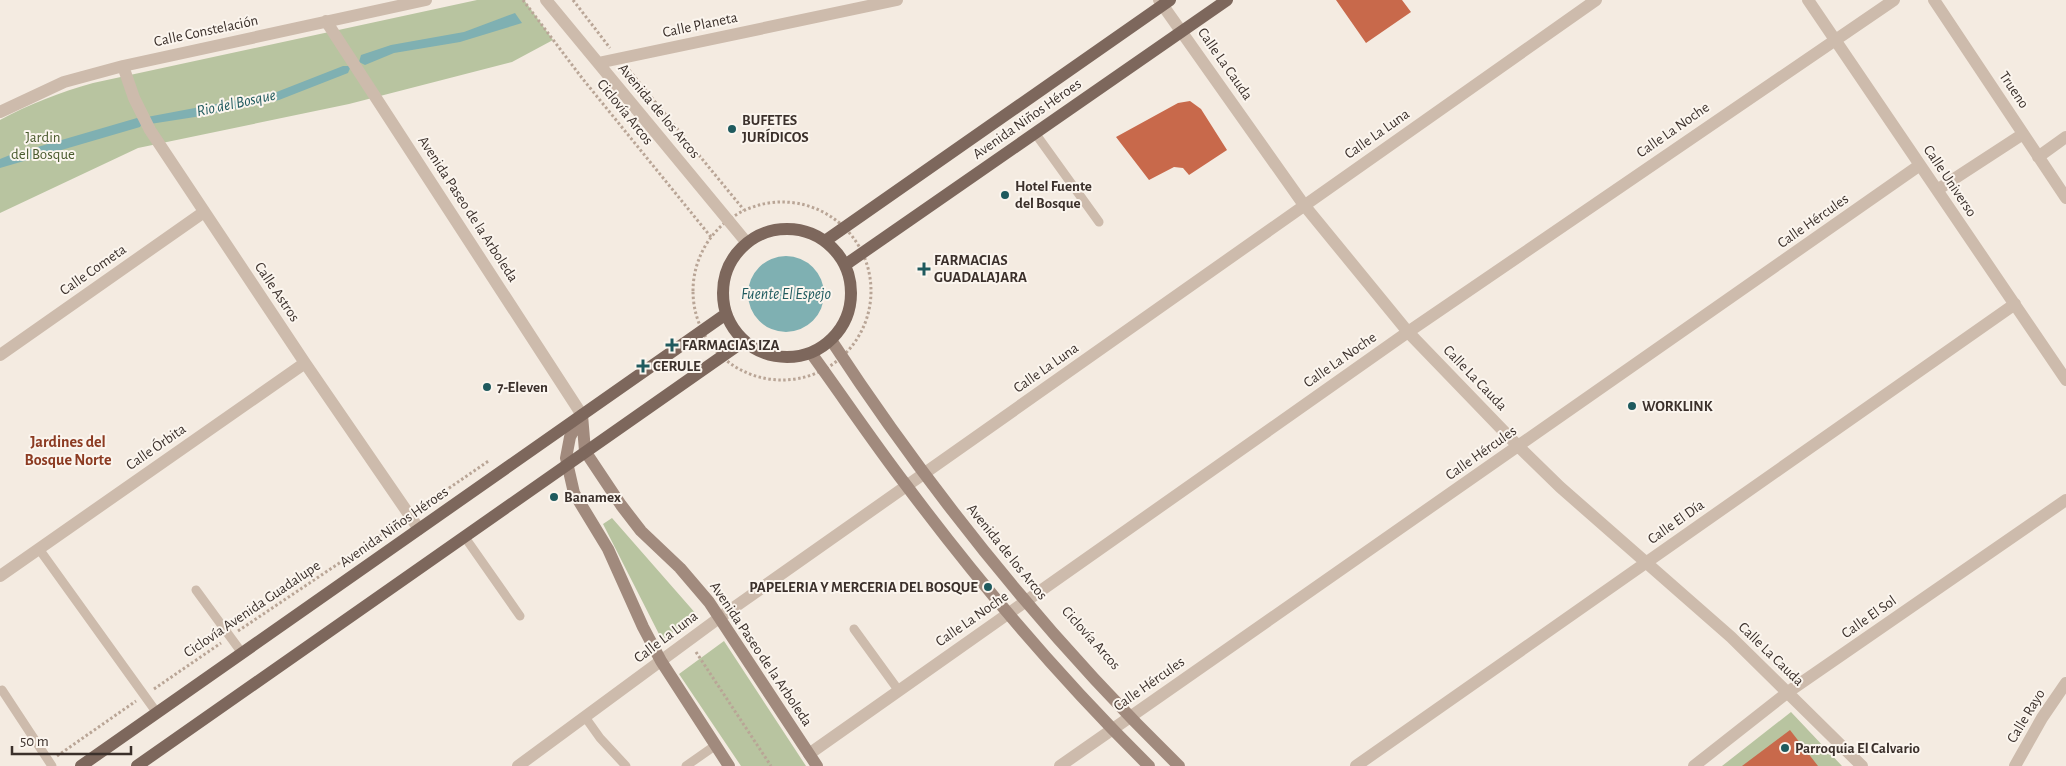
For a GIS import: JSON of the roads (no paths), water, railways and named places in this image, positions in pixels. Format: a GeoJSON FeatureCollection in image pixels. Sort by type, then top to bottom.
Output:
{"type":"FeatureCollection","features":[{"type":"Feature","properties":{"kind":"main road","name":"Avenida Niños Héroes"},"geometry":{"type":"LineString","coordinates":[[845,265],[1228,0]]}},
{"type":"Feature","properties":{"kind":"main road","name":"Avenida Niños Héroes"},"geometry":{"type":"LineString","coordinates":[[825,241],[1164,2]]}},
{"type":"Feature","properties":{"kind":"main road"},"geometry":{"type":"LineString","coordinates":[[794,229],[811,233],[825,241],[839,254],[845,265],[852,290],[850,309],[842,326],[831,340],[811,353],[790,358],[769,355],[744,341],[726,314],[723,288],[727,271],[735,256],[747,243],[762,234],[778,230],[794,229]]}},
{"type":"Feature","properties":{"kind":"main road","name":"Avenida Niños Héroes"},"geometry":{"type":"LineString","coordinates":[[81,766],[582,415],[699,326],[726,314]]}},
{"type":"Feature","properties":{"kind":"main road"},"geometry":{"type":"LineString","coordinates":[[137,766],[744,341]]}},
{"type":"Feature","properties":{"kind":"street","name":"Calle Constelación"},"geometry":{"type":"LineString","coordinates":[[0,112],[64,82],[123,66],[426,0]]}},
{"type":"Feature","properties":{"kind":"street","name":"Avenida de los Arcos"},"geometry":{"type":"LineString","coordinates":[[546,0],[747,243]]}},
{"type":"Feature","properties":{"kind":"street","name":"Calle Planeta"},"geometry":{"type":"LineString","coordinates":[[598,63],[897,0]]}},
{"type":"Feature","properties":{"kind":"street","name":"Calle La Luna"},"geometry":{"type":"LineString","coordinates":[[518,766],[688,640],[1596,0]]}},
{"type":"Feature","properties":{"kind":"street","name":"Calle Universo"},"geometry":{"type":"LineString","coordinates":[[1808,0],[2066,380]]}},
{"type":"Feature","properties":{"kind":"street","name":"Calle La Noche"},"geometry":{"type":"LineString","coordinates":[[809,754],[1408,332],[1834,39],[1894,0]]}},
{"type":"Feature","properties":{"kind":"street","name":"Trueno"},"geometry":{"type":"LineString","coordinates":[[1934,0],[2066,198]]}},
{"type":"Feature","properties":{"kind":"street","name":"Calle La Cauda"},"geometry":{"type":"LineString","coordinates":[[1164,2],[1182,32],[1304,205],[1408,332],[1518,446],[1602,526],[1710,618],[1862,766]]}},
{"type":"Feature","properties":{"kind":"street","name":"Avenida Paseo de la Arboleda"},"geometry":{"type":"LineString","coordinates":[[326,21],[582,415],[585,451],[631,518],[659,550],[680,568],[719,618],[817,766]]}},
{"type":"Feature","properties":{"kind":"street","name":"Calle Astros"},"geometry":{"type":"LineString","coordinates":[[123,66],[134,98],[150,130],[305,363],[420,529]]}},
{"type":"Feature","properties":{"kind":"street"},"geometry":{"type":"LineString","coordinates":[[1937,190],[2023,134]]}},
{"type":"Feature","properties":{"kind":"street"},"geometry":{"type":"LineString","coordinates":[[2038,157],[2066,137]]}},
{"type":"Feature","properties":{"kind":"street","name":"Calle Hércules"},"geometry":{"type":"LineString","coordinates":[[1060,766],[1920,166]]}},
{"type":"Feature","properties":{"kind":"street","name":"Calle Cometa"},"geometry":{"type":"LineString","coordinates":[[0,355],[204,212]]}},
{"type":"Feature","properties":{"kind":"street","name":"Calle El Día"},"geometry":{"type":"LineString","coordinates":[[1356,766],[2015,304]]}},
{"type":"Feature","properties":{"kind":"street","name":"Avenida de los Arcos"},"geometry":{"type":"LineString","coordinates":[[831,340],[848,356],[924,473],[1025,602],[1130,718],[1179,766]]}},
{"type":"Feature","properties":{"kind":"street"},"geometry":{"type":"LineString","coordinates":[[811,353],[906,486],[1007,614],[1112,730],[1149,766]]}},
{"type":"Feature","properties":{"kind":"street","name":"Calle Órbita"},"geometry":{"type":"LineString","coordinates":[[0,576],[305,363]]}},
{"type":"Feature","properties":{"kind":"street"},"geometry":{"type":"LineString","coordinates":[[582,415],[570,437],[566,464],[574,493],[608,548],[643,627],[661,661],[729,766]]}},
{"type":"Feature","properties":{"kind":"street","name":"Calle El Sol"},"geometry":{"type":"LineString","coordinates":[[1694,766],[1788,692],[2066,500]]}},
{"type":"Feature","properties":{"kind":"street","name":"Calle Rayo"},"geometry":{"type":"LineString","coordinates":[[2015,766],[2042,718],[2066,683]]}},
{"type":"Feature","properties":{"kind":"lane"},"geometry":{"type":"LineString","coordinates":[[1034,133],[1099,222]]}},
{"type":"Feature","properties":{"kind":"lane"},"geometry":{"type":"LineString","coordinates":[[464,536],[520,616]]}},
{"type":"Feature","properties":{"kind":"lane"},"geometry":{"type":"LineString","coordinates":[[39,549],[157,713]]}},
{"type":"Feature","properties":{"kind":"lane"},"geometry":{"type":"LineString","coordinates":[[196,590],[242,653]]}},
{"type":"Feature","properties":{"kind":"lane"},"geometry":{"type":"LineString","coordinates":[[854,629],[898,691]]}},
{"type":"Feature","properties":{"kind":"lane"},"geometry":{"type":"LineString","coordinates":[[2,690],[51,764]]}},
{"type":"Feature","properties":{"kind":"lane"},"geometry":{"type":"LineString","coordinates":[[585,717],[600,738],[626,766]]}},
{"type":"Feature","properties":{"kind":"lane"},"geometry":{"type":"LineString","coordinates":[[686,766],[716,745]]}},
{"type":"Feature","properties":{"kind":"water"},"geometry":{"type":"Polygon","coordinates":[[[515,13],[522,23],[460,42],[394,53],[365,65],[359,62],[361,55],[391,45],[464,32],[515,13]]]}},
{"type":"Feature","properties":{"kind":"water","name":"Rio del Bosque"},"geometry":{"type":"Polygon","coordinates":[[[343,66],[351,66],[348,73],[279,100],[150,124],[147,117],[274,93],[343,66]]]}},
{"type":"Feature","properties":{"kind":"water"},"geometry":{"type":"Polygon","coordinates":[[[137,118],[143,122],[140,127],[0,168],[0,159],[10,155],[137,118]]]}},
{"type":"Feature","properties":{"kind":"water","name":"Fuente El Espejo"},"geometry":{"type":"Polygon","coordinates":[[[786,256],[801,259],[813,267],[821,279],[824,294],[821,309],[813,321],[801,329],[786,332],[771,329],[759,321],[751,309],[748,294],[751,279],[759,267],[771,259],[786,256]]]}},
{"type":"Feature","properties":{"kind":"place","name":"BUFETES JURÍDICOS"},"geometry":{"type":"Point","coordinates":[732,129]}},
{"type":"Feature","properties":{"kind":"place","name":"Hotel Fuente del Bosque"},"geometry":{"type":"Point","coordinates":[1005,195]}},
{"type":"Feature","properties":{"kind":"place","name":"FARMACIAS GUADALAJARA"},"geometry":{"type":"Point","coordinates":[924,269]}},
{"type":"Feature","properties":{"kind":"place","name":"FARMACIAS IZA"},"geometry":{"type":"Point","coordinates":[672,345]}},
{"type":"Feature","properties":{"kind":"place","name":"CERULE"},"geometry":{"type":"Point","coordinates":[643,366]}},
{"type":"Feature","properties":{"kind":"place","name":"7-Eleven"},"geometry":{"type":"Point","coordinates":[487,387]}},
{"type":"Feature","properties":{"kind":"place","name":"WORKLINK"},"geometry":{"type":"Point","coordinates":[1632,406]}},
{"type":"Feature","properties":{"kind":"place","name":"Banamex"},"geometry":{"type":"Point","coordinates":[554,497]}},
{"type":"Feature","properties":{"kind":"place","name":"PAPELERIA Y MERCERIA DEL BOSQUE"},"geometry":{"type":"Point","coordinates":[988,587]}},
{"type":"Feature","properties":{"kind":"place","name":"Parroquia El Calvario"},"geometry":{"type":"Point","coordinates":[1785,748]}},
{"type":"Feature","properties":{"kind":"district","name":"Jardines del Bosque Norte"},"geometry":{"type":"Point","coordinates":[68,451]}},
{"type":"Feature","properties":{"kind":"park label","name":"Jardin del Bosque"},"geometry":{"type":"Point","coordinates":[43,146]}}]}
